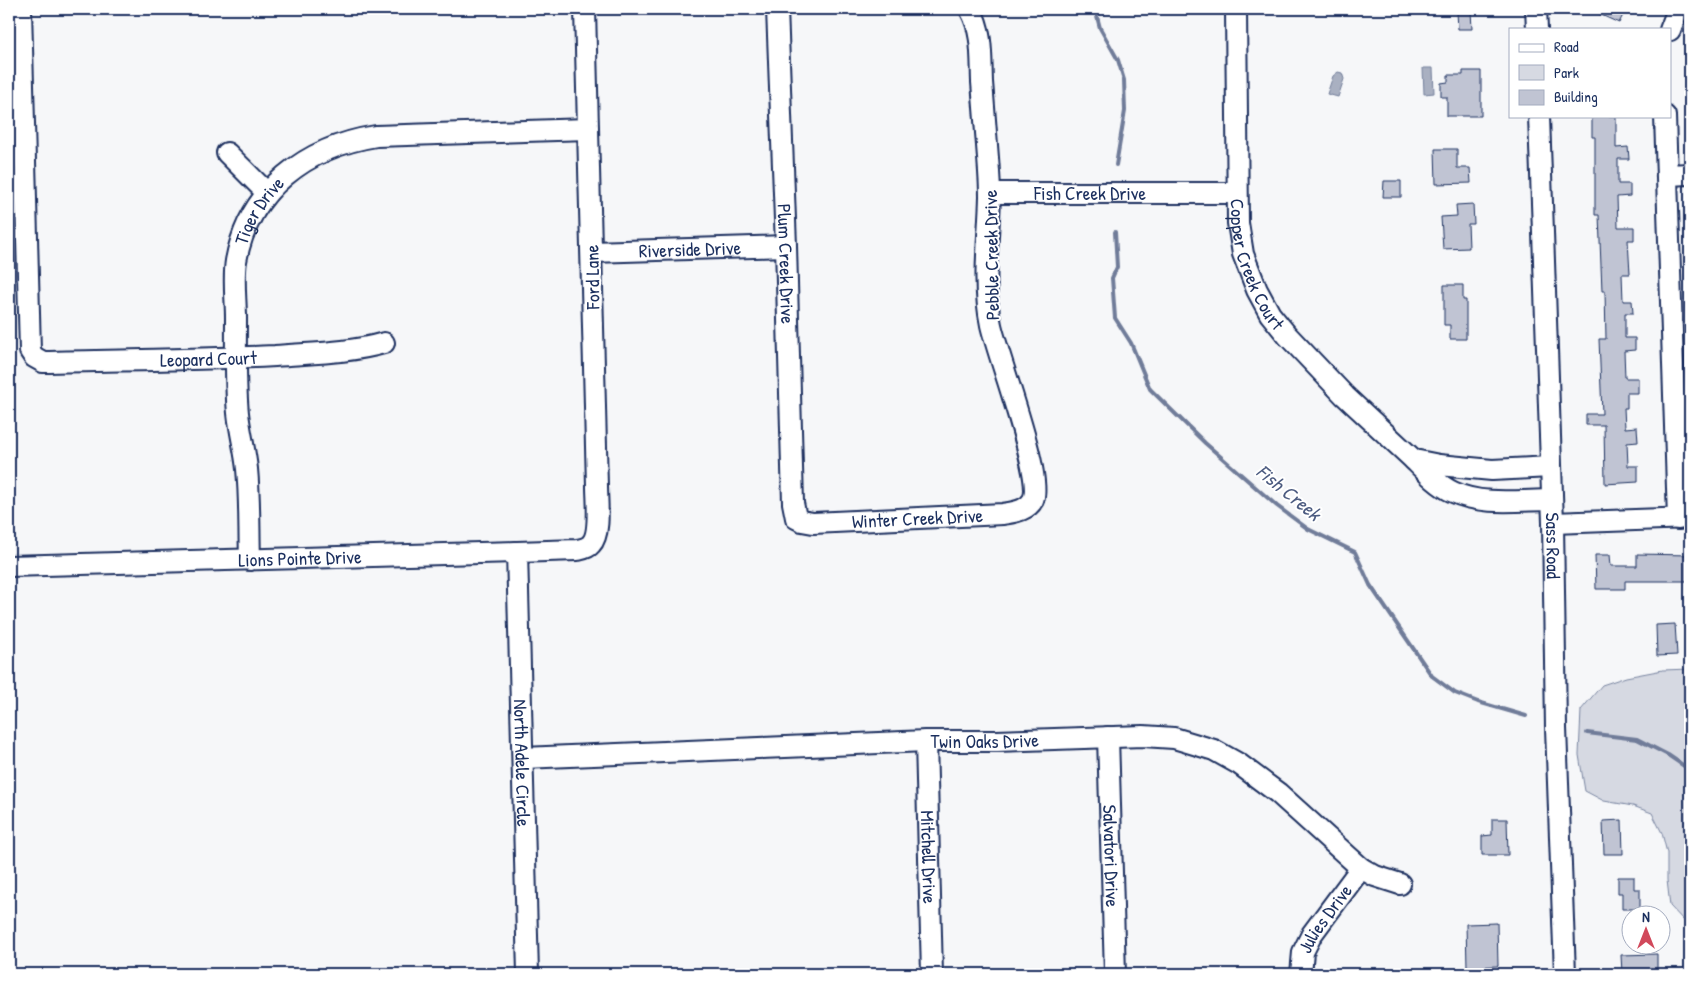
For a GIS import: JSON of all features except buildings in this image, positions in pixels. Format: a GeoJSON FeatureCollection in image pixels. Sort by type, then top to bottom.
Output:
{"type":"FeatureCollection","features":[{"type":"Feature","properties":{"kind":"street","name":"Leopard Court"},"geometry":{"type":"LineString","coordinates":[[21,9],[30,350],[34,358],[43,362],[236,358],[342,352],[384,343]]}},
{"type":"Feature","properties":{"kind":"street","name":"Ford Lane"},"geometry":{"type":"LineString","coordinates":[[585,9],[597,510],[597,532],[591,545]]}},
{"type":"Feature","properties":{"kind":"street","name":"Plum Creek Drive"},"geometry":{"type":"LineString","coordinates":[[776,9],[786,246],[793,503],[796,518]]}},
{"type":"Feature","properties":{"kind":"street","name":"Pebble Creek Drive"},"geometry":{"type":"LineString","coordinates":[[970,9],[974,16],[981,41],[981,68],[990,194],[987,261],[991,323],[1028,454],[1035,486],[1034,498]]}},
{"type":"Feature","properties":{"kind":"street","name":"Copper Creek Court"},"geometry":{"type":"LineString","coordinates":[[1236,9],[1236,193],[1238,223],[1243,254],[1257,290],[1270,314],[1286,335],[1345,396],[1436,480],[1453,492],[1487,501],[1552,500]]}},
{"type":"Feature","properties":{"kind":"street"},"geometry":{"type":"LineString","coordinates":[[1536,9],[1537,28]]}},
{"type":"Feature","properties":{"kind":"street"},"geometry":{"type":"LineString","coordinates":[[1671,28],[1678,9]]}},
{"type":"Feature","properties":{"kind":"street","name":"Sass Road"},"geometry":{"type":"LineString","coordinates":[[1539,118],[1553,523],[1556,728],[1564,974]]}},
{"type":"Feature","properties":{"kind":"street"},"geometry":{"type":"LineString","coordinates":[[1553,523],[1684,518],[1665,118]]}},
{"type":"Feature","properties":{"kind":"street","name":"Tiger Drive"},"geometry":{"type":"LineString","coordinates":[[250,560],[249,492],[238,411],[236,263],[248,224],[263,198],[289,172],[318,153],[376,136],[588,129]]}},
{"type":"Feature","properties":{"kind":"street"},"geometry":{"type":"LineString","coordinates":[[227,153],[268,194]]}},
{"type":"Feature","properties":{"kind":"street"},"geometry":{"type":"LineString","coordinates":[[1667,175],[1690,174]]}},
{"type":"Feature","properties":{"kind":"street","name":"Fish Creek Drive"},"geometry":{"type":"LineString","coordinates":[[990,194],[1086,192],[1236,193]]}},
{"type":"Feature","properties":{"kind":"street","name":"Riverside Drive"},"geometry":{"type":"LineString","coordinates":[[592,252],[786,246]]}},
{"type":"Feature","properties":{"kind":"street"},"geometry":{"type":"LineString","coordinates":[[1414,460],[1439,465],[1492,470],[1550,467]]}},
{"type":"Feature","properties":{"kind":"street","name":"Winter Creek Drive"},"geometry":{"type":"LineString","coordinates":[[796,518],[813,523],[1003,514],[1026,508],[1034,498]]}},
{"type":"Feature","properties":{"kind":"street","name":"Lions Pointe Drive"},"geometry":{"type":"LineString","coordinates":[[9,566],[577,550],[591,545]]}},
{"type":"Feature","properties":{"kind":"street","name":"North Adele Circle"},"geometry":{"type":"LineString","coordinates":[[517,552],[528,974]]}},
{"type":"Feature","properties":{"kind":"street","name":"Twin Oaks Drive"},"geometry":{"type":"LineString","coordinates":[[523,758],[926,741],[1007,741],[1108,737],[1174,738],[1200,745],[1222,754],[1239,764],[1278,793],[1361,868],[1375,876],[1400,884]]}},
{"type":"Feature","properties":{"kind":"street","name":"Salvatori Drive"},"geometry":{"type":"LineString","coordinates":[[1108,737],[1115,974]]}},
{"type":"Feature","properties":{"kind":"street","name":"Mitchell Drive"},"geometry":{"type":"LineString","coordinates":[[926,741],[932,974]]}},
{"type":"Feature","properties":{"kind":"street","name":"Julies Drive"},"geometry":{"type":"LineString","coordinates":[[1301,974],[1303,952],[1312,934],[1361,868]]}},
{"type":"Feature","properties":{"kind":"green space"},"geometry":{"type":"Polygon","coordinates":[[[1690,669],[1690,922],[1685,922],[1670,906],[1667,880],[1667,853],[1662,833],[1652,813],[1633,806],[1604,801],[1585,791],[1579,755],[1581,710],[1602,685],[1626,677],[1663,670],[1690,669]]]}},
{"type":"Feature","properties":{"kind":"water"},"geometry":{"type":"Polygon","coordinates":[[[1423,68],[1433,68],[1434,93],[1424,94],[1423,68]]]}},
{"type":"Feature","properties":{"kind":"water"},"geometry":{"type":"Polygon","coordinates":[[[1338,72],[1342,73],[1344,79],[1338,97],[1327,94],[1333,76],[1338,72]]]}},
{"type":"Feature","properties":{"kind":"waterway","name":"Fish Creek"},"geometry":{"type":"LineString","coordinates":[[1095,9],[1100,28],[1118,60],[1124,80],[1125,111],[1116,165]]}},
{"type":"Feature","properties":{"kind":"waterway","name":"Fish Creek"},"geometry":{"type":"LineString","coordinates":[[1115,232],[1117,267],[1112,278],[1115,318],[1131,343],[1150,389],[1205,443],[1277,506],[1308,529],[1355,552],[1370,585],[1432,676],[1455,693],[1526,716]]}},
{"type":"Feature","properties":{"kind":"waterway","name":"Fish Creek"},"geometry":{"type":"LineString","coordinates":[[1587,733],[1637,739],[1668,755],[1690,770]]}}]}
